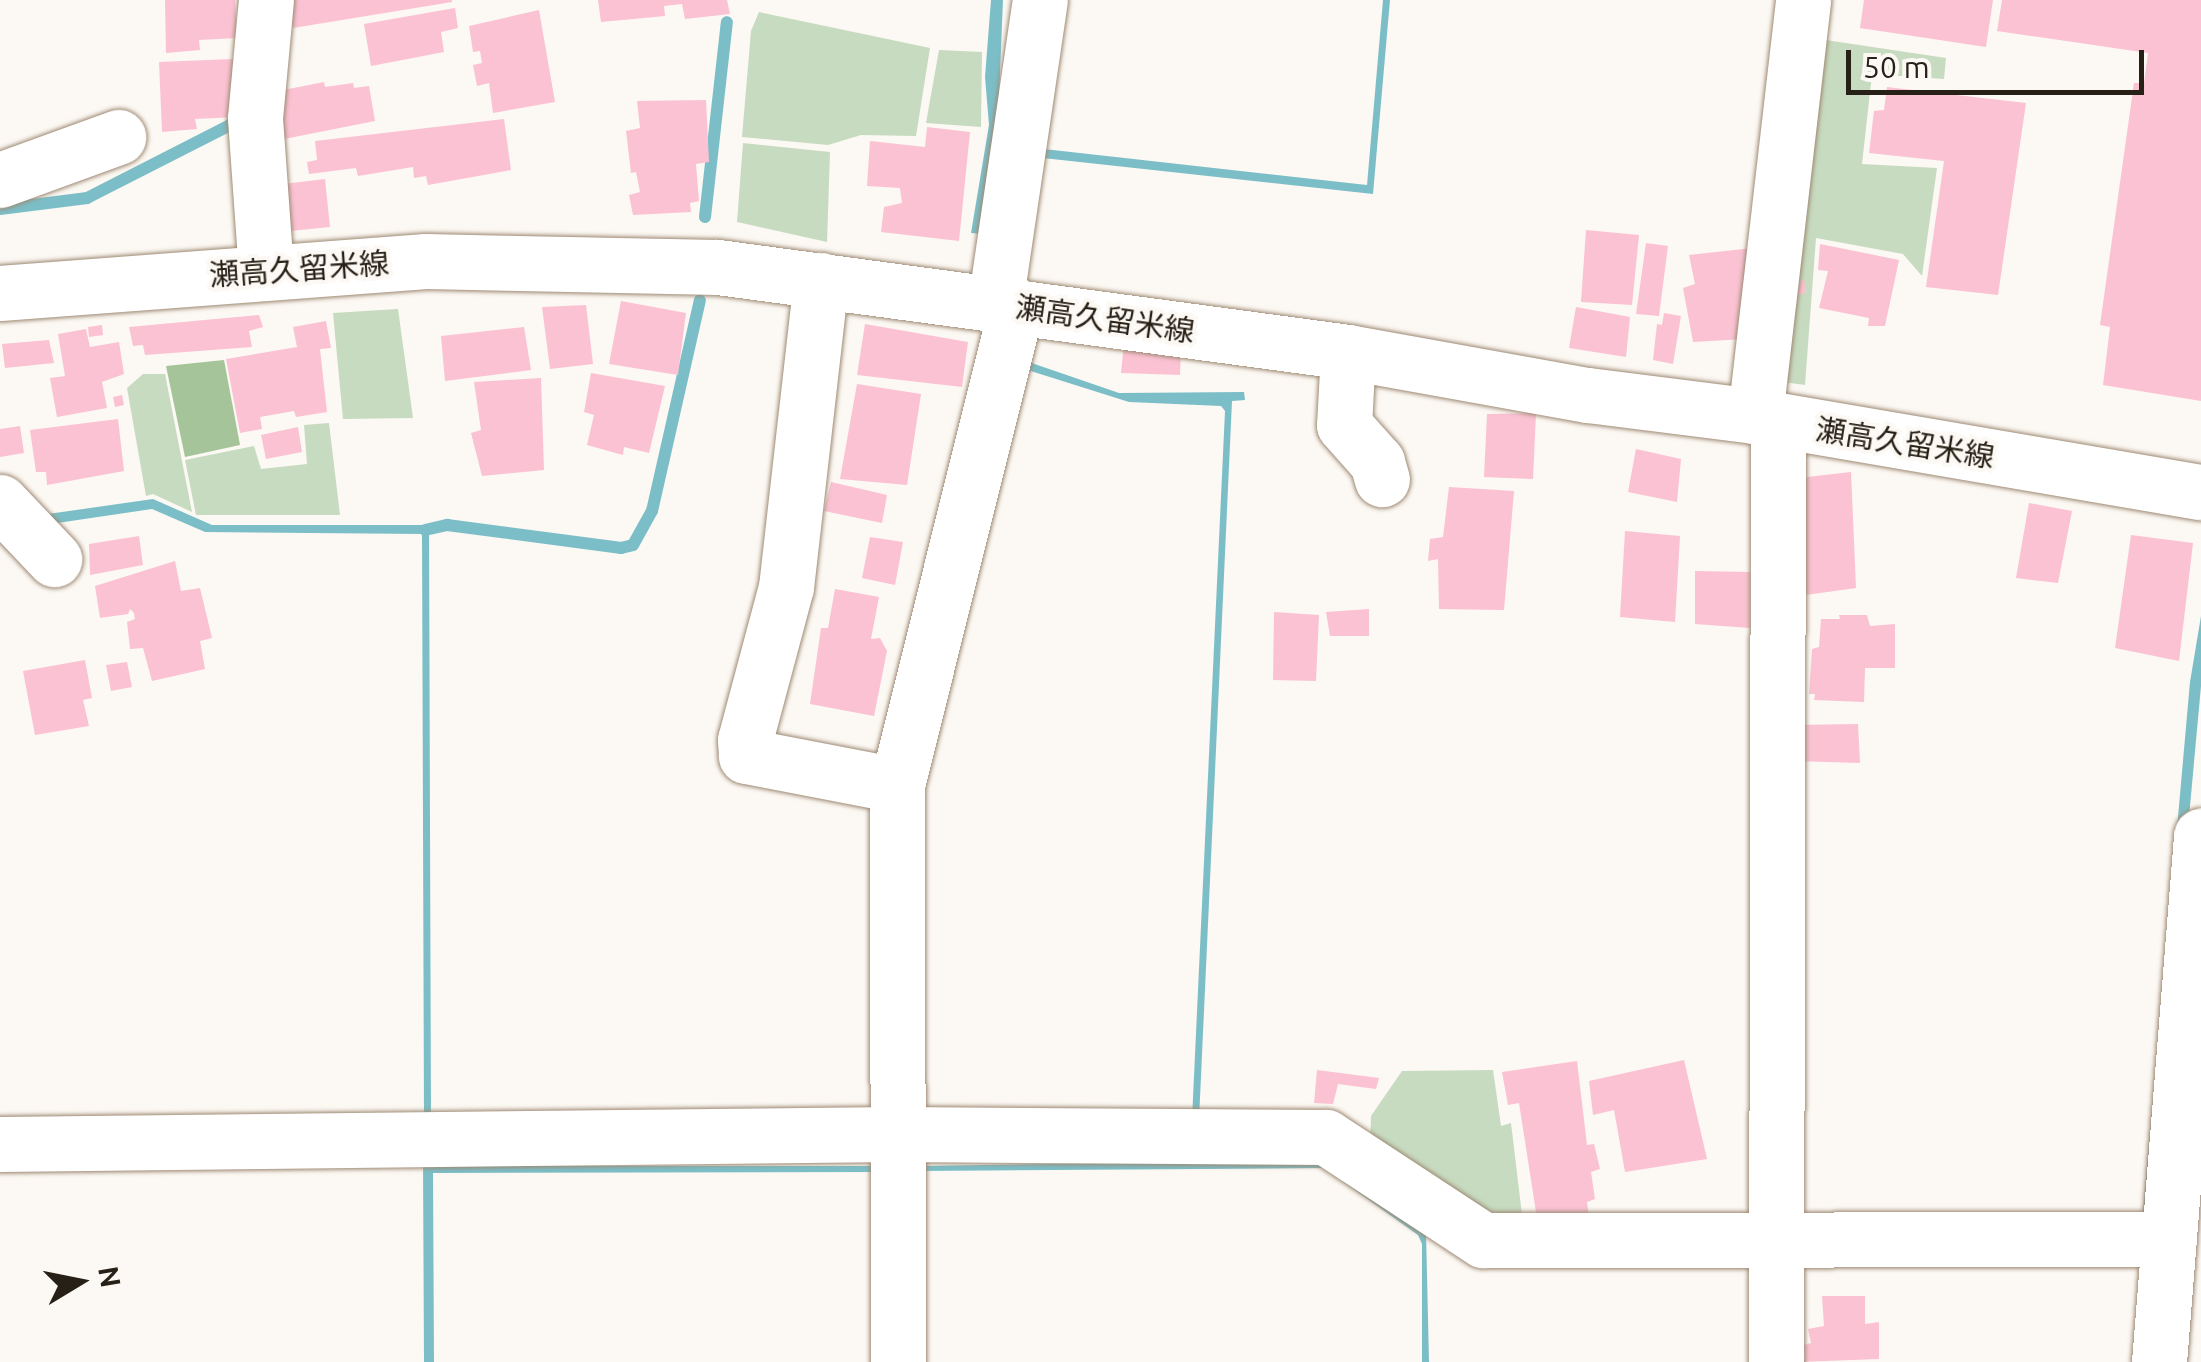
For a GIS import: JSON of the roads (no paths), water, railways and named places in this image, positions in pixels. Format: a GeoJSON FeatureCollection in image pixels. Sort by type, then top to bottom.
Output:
{"type":"FeatureCollection","features":[{"type":"Feature","properties":{"kind":"street"},"geometry":{"type":"LineString","coordinates":[[266,0],[255,118],[266,272]]}},
{"type":"Feature","properties":{"kind":"street"},"geometry":{"type":"LineString","coordinates":[[898,1362],[897,785],[1006,305],[1040,0]]}},
{"type":"Feature","properties":{"kind":"street"},"geometry":{"type":"LineString","coordinates":[[1776,1362],[1766,419],[1803,0]]}},
{"type":"Feature","properties":{"kind":"street"},"geometry":{"type":"LineString","coordinates":[[0,180],[118,138]]}},
{"type":"Feature","properties":{"kind":"street","name":"瀬高久留米線"},"geometry":{"type":"LineString","coordinates":[[0,293],[426,261],[718,268],[1348,352],[1588,395],[1766,419],[2201,492]]}},
{"type":"Feature","properties":{"kind":"street"},"geometry":{"type":"LineString","coordinates":[[820,280],[786,588],[746,740],[746,756],[897,785]]}},
{"type":"Feature","properties":{"kind":"street"},"geometry":{"type":"LineString","coordinates":[[1348,352],[1344,425],[1377,462],[1382,479]]}},
{"type":"Feature","properties":{"kind":"street"},"geometry":{"type":"LineString","coordinates":[[0,502],[54,559]]}},
{"type":"Feature","properties":{"kind":"street"},"geometry":{"type":"LineString","coordinates":[[2159,1362],[2201,836]]}},
{"type":"Feature","properties":{"kind":"street"},"geometry":{"type":"LineString","coordinates":[[0,1144],[897,1134],[1326,1138],[1483,1240],[2169,1238]]}},
{"type":"Feature","properties":{"kind":"water"},"geometry":{"type":"Polygon","coordinates":[[[991,0],[1003,0],[997,147],[982,234],[971,233],[989,125],[985,77],[991,0]]]}},
{"type":"Feature","properties":{"kind":"water"},"geometry":{"type":"Polygon","coordinates":[[[1383,0],[1390,0],[1373,194],[1043,158],[1044,149],[1367,185],[1383,0]]]}},
{"type":"Feature","properties":{"kind":"water"},"geometry":{"type":"Polygon","coordinates":[[[1020,359],[1119,393],[1244,392],[1245,400],[1232,401],[1199,1120],[1192,1119],[1225,411],[1221,406],[1129,402],[1018,367],[1020,359]]]}},
{"type":"Feature","properties":{"kind":"water"},"geometry":{"type":"Polygon","coordinates":[[[153,499],[212,525],[429,525],[431,1120],[424,1121],[422,534],[205,532],[152,509],[37,526],[34,516],[153,499]]]}},
{"type":"Feature","properties":{"kind":"water"},"geometry":{"type":"Polygon","coordinates":[[[2201,616],[2201,686],[2152,1221],[2142,1222],[2190,682],[2201,616]]]}},
{"type":"Feature","properties":{"kind":"water"},"geometry":{"type":"Polygon","coordinates":[[[423,1160],[433,1166],[879,1166],[879,1172],[433,1173],[434,1362],[424,1362],[423,1160]]]}},
{"type":"Feature","properties":{"kind":"water"},"geometry":{"type":"Polygon","coordinates":[[[1324,1160],[1426,1232],[1429,1362],[1422,1362],[1422,1244],[1418,1235],[1324,1168],[921,1171],[920,1166],[1324,1160]]]}},
{"type":"Feature","properties":{"kind":"waterway"},"geometry":{"type":"LineString","coordinates":[[705,217],[727,22]]}},
{"type":"Feature","properties":{"kind":"waterway"},"geometry":{"type":"LineString","coordinates":[[0,209],[87,198],[230,125],[242,123]]}},
{"type":"Feature","properties":{"kind":"waterway"},"geometry":{"type":"LineString","coordinates":[[425,530],[447,525],[621,548],[633,545],[652,511],[700,300]]}}]}
